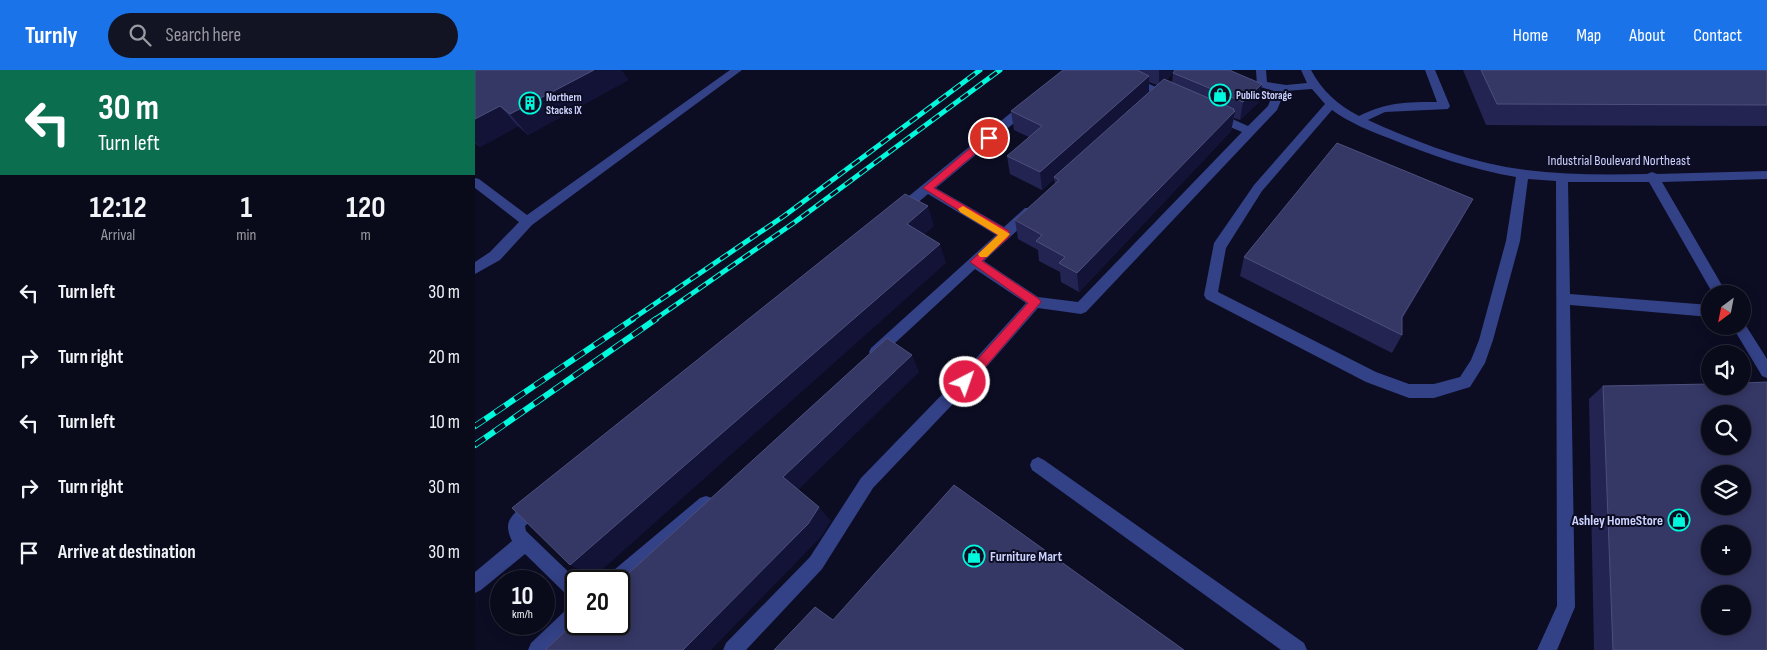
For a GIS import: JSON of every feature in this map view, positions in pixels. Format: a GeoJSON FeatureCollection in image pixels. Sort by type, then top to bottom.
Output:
{"type":"FeatureCollection","features":[{"type":"Feature","properties":{"kind":"street"},"geometry":{"type":"LineString","coordinates":[[475,269],[495,256],[527,222],[737,70]]}},
{"type":"Feature","properties":{"kind":"street"},"geometry":{"type":"LineString","coordinates":[[1107,70],[1178,100]]}},
{"type":"Feature","properties":{"kind":"street"},"geometry":{"type":"LineString","coordinates":[[1261,70],[1261,84],[1281,88],[1312,86],[1306,70]]}},
{"type":"Feature","properties":{"kind":"street"},"geometry":{"type":"LineString","coordinates":[[1359,121],[1381,109],[1407,106],[1445,106],[1430,70]]}},
{"type":"Feature","properties":{"kind":"street"},"geometry":{"type":"LineString","coordinates":[[1145,106],[1172,81]]}},
{"type":"Feature","properties":{"kind":"street","name":"Industrial Boulevard Northeast"},"geometry":{"type":"LineString","coordinates":[[1312,86],[1331,104],[1359,121],[1444,155],[1523,173],[1562,177],[1767,175]]}},
{"type":"Feature","properties":{"kind":"street"},"geometry":{"type":"LineString","coordinates":[[975,262],[1035,302],[1081,308],[1273,107],[1281,88]]}},
{"type":"Feature","properties":{"kind":"street"},"geometry":{"type":"LineString","coordinates":[[883,224],[1035,100]]}},
{"type":"Feature","properties":{"kind":"street"},"geometry":{"type":"LineString","coordinates":[[1331,104],[1258,188],[1219,247],[1211,295],[1371,377],[1409,391],[1433,391],[1465,382],[1477,363],[1486,340],[1513,242],[1523,173]]}},
{"type":"Feature","properties":{"kind":"street"},"geometry":{"type":"LineString","coordinates":[[1205,112],[1250,131]]}},
{"type":"Feature","properties":{"kind":"street"},"geometry":{"type":"LineString","coordinates":[[1652,176],[1715,285]]}},
{"type":"Feature","properties":{"kind":"street"},"geometry":{"type":"LineString","coordinates":[[1547,650],[1566,607],[1562,177]]}},
{"type":"Feature","properties":{"kind":"street"},"geometry":{"type":"LineString","coordinates":[[475,182],[527,222]]}},
{"type":"Feature","properties":{"kind":"street"},"geometry":{"type":"LineString","coordinates":[[927,188],[1005,234]]}},
{"type":"Feature","properties":{"kind":"street"},"geometry":{"type":"LineString","coordinates":[[866,361],[1042,200]]}},
{"type":"Feature","properties":{"kind":"street"},"geometry":{"type":"LineString","coordinates":[[1563,299],[1701,310]]}},
{"type":"Feature","properties":{"kind":"street"},"geometry":{"type":"LineString","coordinates":[[733,650],[816,563],[867,482],[965,382],[1035,302]]}},
{"type":"Feature","properties":{"kind":"street"},"geometry":{"type":"LineString","coordinates":[[1744,335],[1767,372]]}},
{"type":"Feature","properties":{"kind":"street"},"geometry":{"type":"LineString","coordinates":[[1038,465],[1297,650]]}},
{"type":"Feature","properties":{"kind":"street"},"geometry":{"type":"LineString","coordinates":[[627,570],[719,493]]}},
{"type":"Feature","properties":{"kind":"street"},"geometry":{"type":"LineString","coordinates":[[548,496],[516,523],[518,535],[565,581]]}},
{"type":"Feature","properties":{"kind":"street"},"geometry":{"type":"LineString","coordinates":[[475,584],[525,542]]}},
{"type":"Feature","properties":{"kind":"street"},"geometry":{"type":"LineString","coordinates":[[538,650],[565,624]]}},
{"type":"Feature","properties":{"kind":"building"},"geometry":{"type":"Polygon","coordinates":[[[475,70],[594,70],[510,114],[500,106],[475,119],[475,70]]]}},
{"type":"Feature","properties":{"kind":"building"},"geometry":{"type":"Polygon","coordinates":[[[1063,70],[1137,70],[1149,76],[1040,172],[1007,156],[1042,126],[1011,111],[1063,70]]]}},
{"type":"Feature","properties":{"kind":"building"},"geometry":{"type":"Polygon","coordinates":[[[1175,70],[1229,70],[1262,84],[1243,102],[1173,73],[1175,70]]]}},
{"type":"Feature","properties":{"kind":"building"},"geometry":{"type":"Polygon","coordinates":[[[1481,70],[1767,70],[1767,105],[1497,104],[1481,70]]]}},
{"type":"Feature","properties":{"kind":"building"},"geometry":{"type":"Polygon","coordinates":[[[1164,79],[1235,111],[1077,273],[1059,263],[1065,257],[1036,241],[1042,235],[1015,220],[1059,180],[1054,177],[1164,79]]]}},
{"type":"Feature","properties":{"kind":"building"},"geometry":{"type":"Polygon","coordinates":[[[1337,143],[1473,199],[1402,317],[1402,335],[1244,257],[1337,143]]]}},
{"type":"Feature","properties":{"kind":"building"},"geometry":{"type":"Polygon","coordinates":[[[905,194],[928,206],[907,224],[940,244],[570,565],[512,508],[905,194]]]}},
{"type":"Feature","properties":{"kind":"building"},"geometry":{"type":"Polygon","coordinates":[[[887,338],[912,355],[783,477],[819,507],[808,524],[683,650],[545,650],[565,631],[565,635],[630,635],[630,572],[887,338]]]}},
{"type":"Feature","properties":{"kind":"building","name":"Ashley HomeStore"},"geometry":{"type":"Polygon","coordinates":[[[1767,382],[1767,650],[1613,650],[1603,386],[1701,384],[1701,395],[1751,395],[1751,383],[1767,382]]]}},
{"type":"Feature","properties":{"kind":"building","name":"Furniture Mart"},"geometry":{"type":"Polygon","coordinates":[[[954,485],[1184,650],[774,650],[815,607],[833,620],[954,485]]]}},
{"type":"Feature","properties":{"kind":"railway"},"geometry":{"type":"LineString","coordinates":[[631,320],[784,216],[980,70]]}},
{"type":"Feature","properties":{"kind":"railway"},"geometry":{"type":"LineString","coordinates":[[654,320],[795,222],[1000,70]]}},
{"type":"Feature","properties":{"kind":"railway"},"geometry":{"type":"LineString","coordinates":[[475,426],[633,319]]}},
{"type":"Feature","properties":{"kind":"railway"},"geometry":{"type":"LineString","coordinates":[[475,445],[656,319]]}},
{"type":"Feature","properties":{"kind":"slow traffic"},"geometry":{"type":"LineString","coordinates":[[963,209],[1005,234],[984,254]]}},
{"type":"Feature","properties":{"kind":"place","name":"Public Storage"},"geometry":{"type":"Point","coordinates":[1220,95]}},
{"type":"Feature","properties":{"kind":"place","name":"Northern Stacks IX"},"geometry":{"type":"Point","coordinates":[530,103]}},
{"type":"Feature","properties":{"kind":"place","name":"Ashley HomeStore"},"geometry":{"type":"Point","coordinates":[1679,520]}},
{"type":"Feature","properties":{"kind":"place","name":"Furniture Mart"},"geometry":{"type":"Point","coordinates":[974,556]}},
{"type":"Feature","properties":{"kind":"route"},"geometry":{"type":"LineString","coordinates":[[965,382],[1035,302],[975,262],[1005,234],[927,188],[989,138]]}}]}
